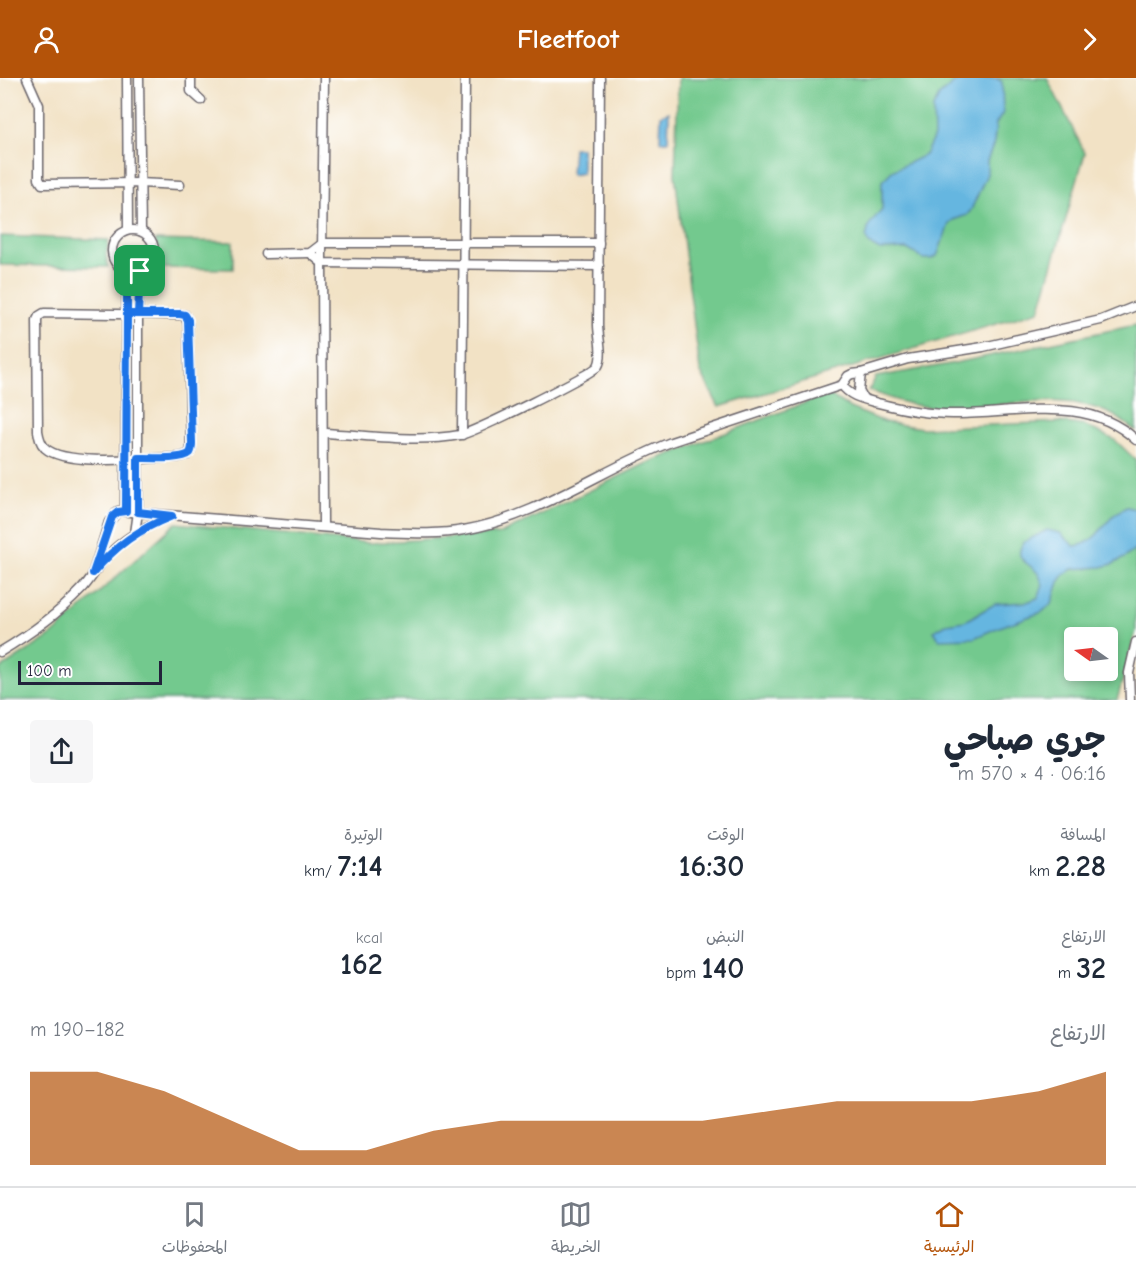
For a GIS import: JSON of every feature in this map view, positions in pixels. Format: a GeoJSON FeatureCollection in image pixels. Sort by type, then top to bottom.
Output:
{"type":"FeatureCollection","features":[{"type":"Feature","properties":{"kind":"street"},"geometry":{"type":"LineString","coordinates":[[27,78],[39,105],[39,179],[42,184],[180,185]]}},
{"type":"Feature","properties":{"kind":"street"},"geometry":{"type":"LineString","coordinates":[[127,78],[128,230]]}},
{"type":"Feature","properties":{"kind":"street"},"geometry":{"type":"LineString","coordinates":[[139,78],[141,231]]}},
{"type":"Feature","properties":{"kind":"street"},"geometry":{"type":"LineString","coordinates":[[191,78],[191,91],[201,100]]}},
{"type":"Feature","properties":{"kind":"street"},"geometry":{"type":"LineString","coordinates":[[323,526],[324,78]]}},
{"type":"Feature","properties":{"kind":"street"},"geometry":{"type":"LineString","coordinates":[[462,435],[465,78]]}},
{"type":"Feature","properties":{"kind":"street"},"geometry":{"type":"LineString","coordinates":[[323,433],[424,438],[462,435],[572,383],[597,367],[600,360],[598,325],[600,78]]}},
{"type":"Feature","properties":{"kind":"street"},"geometry":{"type":"LineString","coordinates":[[128,230],[141,231],[150,238],[154,246],[154,253],[150,264],[140,271],[127,271],[116,262],[112,248],[116,239],[128,230]]}},
{"type":"Feature","properties":{"kind":"street"},"geometry":{"type":"LineString","coordinates":[[266,254],[310,253],[323,243],[599,243]]}},
{"type":"Feature","properties":{"kind":"street"},"geometry":{"type":"LineString","coordinates":[[310,253],[322,263],[599,266]]}},
{"type":"Feature","properties":{"kind":"street"},"geometry":{"type":"LineString","coordinates":[[126,511],[127,271]]}},
{"type":"Feature","properties":{"kind":"street"},"geometry":{"type":"LineString","coordinates":[[135,533],[138,512],[140,271]]}},
{"type":"Feature","properties":{"kind":"street"},"geometry":{"type":"LineString","coordinates":[[93,573],[112,517],[118,512],[421,534],[485,525],[528,511],[635,457],[671,442],[842,385],[848,376],[908,359],[983,347],[1101,320],[1136,306]]}},
{"type":"Feature","properties":{"kind":"street"},"geometry":{"type":"LineString","coordinates":[[44,314],[138,314],[180,314],[185,315],[188,320],[191,451],[179,457],[81,460],[54,454],[40,441],[38,431],[39,316],[44,314]]}},
{"type":"Feature","properties":{"kind":"street"},"geometry":{"type":"LineString","coordinates":[[861,373],[859,391],[863,399]]}},
{"type":"Feature","properties":{"kind":"street"},"geometry":{"type":"LineString","coordinates":[[842,385],[848,393],[863,399],[896,409],[935,414],[1047,409],[1074,412],[1109,423],[1136,440]]}},
{"type":"Feature","properties":{"kind":"street"},"geometry":{"type":"LineString","coordinates":[[0,652],[54,616],[83,588],[110,553],[135,533],[172,516]]}},
{"type":"Feature","properties":{"kind":"street"},"geometry":{"type":"LineString","coordinates":[[1130,700],[1129,673],[1136,642]]}},
{"type":"Feature","properties":{"kind":"green space"},"geometry":{"type":"Polygon","coordinates":[[[678,78],[1047,78],[1085,153],[1039,311],[719,407],[700,371],[675,175],[678,78]]]}},
{"type":"Feature","properties":{"kind":"green space"},"geometry":{"type":"Polygon","coordinates":[[[0,236],[109,240],[106,255],[108,267],[0,265],[0,236]]]}},
{"type":"Feature","properties":{"kind":"green space"},"geometry":{"type":"Polygon","coordinates":[[[155,240],[233,242],[233,269],[154,268],[158,255],[155,240]]]}},
{"type":"Feature","properties":{"kind":"green space"},"geometry":{"type":"Polygon","coordinates":[[[1136,325],[1136,431],[1113,415],[1092,407],[1071,403],[1050,401],[940,408],[903,402],[869,390],[876,377],[1136,325]]]}},
{"type":"Feature","properties":{"kind":"green space"},"geometry":{"type":"Polygon","coordinates":[[[828,394],[850,408],[885,422],[922,428],[1060,422],[1086,426],[1115,440],[1136,460],[1136,631],[1117,700],[0,700],[0,669],[52,635],[176,523],[370,543],[500,534],[647,463],[828,394]]]}},
{"type":"Feature","properties":{"kind":"water"},"geometry":{"type":"Polygon","coordinates":[[[966,78],[996,78],[1002,82],[1003,113],[996,124],[994,143],[987,161],[987,174],[971,210],[967,215],[949,224],[937,256],[931,259],[924,259],[907,249],[880,250],[869,244],[866,238],[869,225],[882,209],[882,181],[892,171],[925,155],[934,136],[933,108],[939,96],[955,82],[966,78]]]}},
{"type":"Feature","properties":{"kind":"water"},"geometry":{"type":"Polygon","coordinates":[[[669,112],[668,141],[660,141],[661,115],[669,112]]]}},
{"type":"Feature","properties":{"kind":"water"},"geometry":{"type":"Polygon","coordinates":[[[573,148],[582,148],[582,173],[571,175],[573,148]]]}},
{"type":"Feature","properties":{"kind":"water"},"geometry":{"type":"Polygon","coordinates":[[[1127,507],[1136,509],[1136,549],[1124,558],[1102,567],[1072,569],[1059,582],[1052,603],[1042,612],[974,638],[939,639],[934,631],[946,624],[965,621],[995,604],[1027,602],[1038,598],[1043,585],[1036,571],[1021,557],[1024,542],[1047,530],[1060,533],[1074,546],[1083,544],[1096,535],[1113,516],[1127,507]]]}},
{"type":"Feature","properties":{"kind":"route"},"geometry":{"type":"LineString","coordinates":[[140,271],[127,271],[127,314],[138,314],[180,314],[185,315],[188,320],[191,451],[179,457],[138,458],[138,512],[172,516],[149,525],[125,540],[106,557],[93,573],[112,517],[115,513],[126,511],[127,314],[138,314],[140,271]]}}]}
